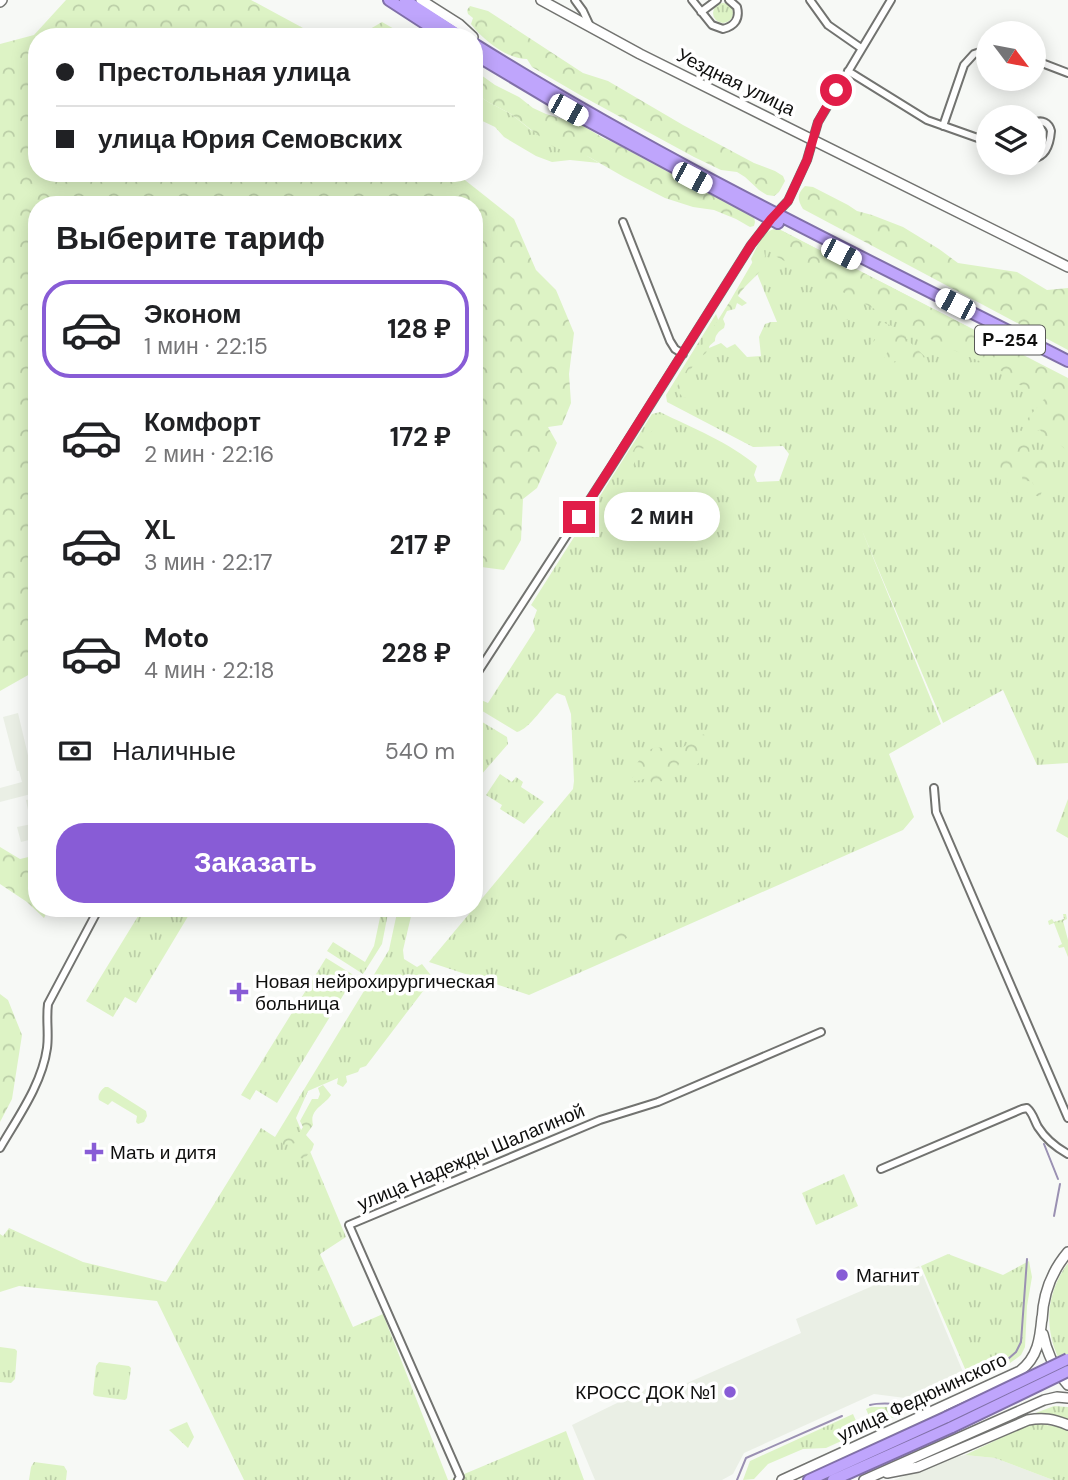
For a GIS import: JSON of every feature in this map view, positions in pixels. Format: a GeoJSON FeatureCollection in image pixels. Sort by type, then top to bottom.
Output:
{"type":"FeatureCollection","features":[{"type":"Feature","properties":{"kind":"highway"},"geometry":{"type":"LineString","coordinates":[[389,0],[432,28]]}},
{"type":"Feature","properties":{"kind":"highway"},"geometry":{"type":"LineString","coordinates":[[405,0],[448,28]]}},
{"type":"Feature","properties":{"kind":"highway","name":"Р-254"},"geometry":{"type":"LineString","coordinates":[[483,50],[561,97],[774,216],[1068,361]]}},
{"type":"Feature","properties":{"kind":"highway","name":"Р-254"},"geometry":{"type":"LineString","coordinates":[[483,59],[568,110],[1068,369]]}},
{"type":"Feature","properties":{"kind":"highway"},"geometry":{"type":"LineString","coordinates":[[949,1422],[1068,1359]]}},
{"type":"Feature","properties":{"kind":"highway"},"geometry":{"type":"LineString","coordinates":[[949,1422],[1068,1371]]}},
{"type":"Feature","properties":{"kind":"highway","name":"улица Федюнинского"},"geometry":{"type":"LineString","coordinates":[[809,1480],[949,1422]]}},
{"type":"Feature","properties":{"kind":"highway","name":"улица Федюнинского"},"geometry":{"type":"LineString","coordinates":[[833,1480],[949,1422]]}},
{"type":"Feature","properties":{"kind":"main road"},"geometry":{"type":"LineString","coordinates":[[421,0],[464,28]]}},
{"type":"Feature","properties":{"kind":"main road","name":"Уездная улица"},"geometry":{"type":"LineString","coordinates":[[541,0],[640,54],[1068,267]]}},
{"type":"Feature","properties":{"kind":"main road"},"geometry":{"type":"LineString","coordinates":[[483,46],[496,58]]}},
{"type":"Feature","properties":{"kind":"main road","name":"улица Федюнинского"},"geometry":{"type":"LineString","coordinates":[[782,1480],[1027,1366],[1035,1354],[1040,1338],[1043,1304],[1049,1282],[1056,1267],[1068,1252]]}},
{"type":"Feature","properties":{"kind":"main road"},"geometry":{"type":"LineString","coordinates":[[1042,1317],[1049,1354],[1060,1376],[1068,1385]]}},
{"type":"Feature","properties":{"kind":"main road"},"geometry":{"type":"LineString","coordinates":[[864,1480],[1044,1399],[1068,1398]]}},
{"type":"Feature","properties":{"kind":"main road"},"geometry":{"type":"LineString","coordinates":[[878,1474],[918,1467],[1028,1420],[1049,1418],[1068,1425]]}},
{"type":"Feature","properties":{"kind":"street"},"geometry":{"type":"LineString","coordinates":[[575,0],[590,27]]}},
{"type":"Feature","properties":{"kind":"street"},"geometry":{"type":"LineString","coordinates":[[692,0],[712,25],[723,29],[734,24],[738,13],[730,0]]}},
{"type":"Feature","properties":{"kind":"street"},"geometry":{"type":"LineString","coordinates":[[701,12],[717,0]]}},
{"type":"Feature","properties":{"kind":"street"},"geometry":{"type":"LineString","coordinates":[[810,0],[828,25],[861,48]]}},
{"type":"Feature","properties":{"kind":"street"},"geometry":{"type":"LineString","coordinates":[[483,664],[751,245],[788,201],[807,160],[818,122],[891,0]]}},
{"type":"Feature","properties":{"kind":"street"},"geometry":{"type":"LineString","coordinates":[[943,126],[964,65],[976,53]]}},
{"type":"Feature","properties":{"kind":"street"},"geometry":{"type":"LineString","coordinates":[[1046,65],[1068,73]]}},
{"type":"Feature","properties":{"kind":"street"},"geometry":{"type":"LineString","coordinates":[[848,71],[915,113],[976,137]]}},
{"type":"Feature","properties":{"kind":"street"},"geometry":{"type":"LineString","coordinates":[[1046,123],[1052,131],[1046,148]]}},
{"type":"Feature","properties":{"kind":"street"},"geometry":{"type":"LineString","coordinates":[[623,222],[670,341],[675,349],[683,354]]}},
{"type":"Feature","properties":{"kind":"street"},"geometry":{"type":"LineString","coordinates":[[934,788],[936,811],[1068,1118]]}},
{"type":"Feature","properties":{"kind":"street"},"geometry":{"type":"LineString","coordinates":[[0,1148],[40,1074],[48,1047],[48,1004],[94,917]]}},
{"type":"Feature","properties":{"kind":"street","name":"улица Надежды Шалагиной"},"geometry":{"type":"LineString","coordinates":[[459,1478],[349,1225],[600,1120],[658,1102],[821,1032]]}},
{"type":"Feature","properties":{"kind":"street"},"geometry":{"type":"LineString","coordinates":[[881,1169],[1021,1108],[1031,1111],[1046,1137],[1068,1154]]}},
{"type":"Feature","properties":{"kind":"shaded area"},"geometry":{"type":"Polygon","coordinates":[[[18,713],[28,755],[28,795],[0,802],[0,788],[22,782],[3,717],[18,713]]]}},
{"type":"Feature","properties":{"kind":"shaded area"},"geometry":{"type":"Polygon","coordinates":[[[28,825],[28,840],[21,842],[17,827],[28,825]]]}},
{"type":"Feature","properties":{"kind":"shaded area"},"geometry":{"type":"Polygon","coordinates":[[[919,1266],[963,1372],[905,1398],[874,1394],[744,1453],[733,1474],[722,1480],[595,1480],[572,1425],[658,1383],[662,1394],[801,1333],[796,1319],[919,1266]]]}},
{"type":"Feature","properties":{"kind":"shaded area"},"geometry":{"type":"Polygon","coordinates":[[[965,1455],[995,1458],[1053,1480],[894,1480],[947,1459],[965,1455]]]}},
{"type":"Feature","properties":{"kind":"green space"},"geometry":{"type":"Polygon","coordinates":[[[66,0],[251,0],[303,28],[40,28],[66,0]]]}},
{"type":"Feature","properties":{"kind":"green space"},"geometry":{"type":"Polygon","coordinates":[[[719,3],[727,3],[733,13],[727,23],[719,23],[713,17],[713,9],[719,3]]]}},
{"type":"Feature","properties":{"kind":"green space"},"geometry":{"type":"Polygon","coordinates":[[[470,6],[488,11],[583,73],[608,81],[683,125],[754,163],[775,171],[783,176],[785,181],[779,192],[774,196],[767,195],[737,172],[721,170],[694,157],[532,67],[527,59],[504,52],[483,37],[483,28],[475,28],[471,24],[473,18],[467,10],[470,6]]]}},
{"type":"Feature","properties":{"kind":"green space"},"geometry":{"type":"Polygon","coordinates":[[[382,22],[392,28],[372,28],[382,22]]]}},
{"type":"Feature","properties":{"kind":"green space"},"geometry":{"type":"Polygon","coordinates":[[[28,37],[28,182],[467,182],[514,219],[536,270],[556,290],[574,333],[569,374],[571,403],[562,425],[548,427],[557,443],[537,488],[523,499],[521,540],[504,570],[483,567],[483,196],[28,196],[28,675],[0,691],[0,44],[28,37]]]}},
{"type":"Feature","properties":{"kind":"green space"},"geometry":{"type":"Polygon","coordinates":[[[483,76],[533,108],[580,124],[754,217],[754,226],[750,227],[714,210],[665,198],[589,157],[552,146],[511,114],[483,99],[483,76]]]}},
{"type":"Feature","properties":{"kind":"green space"},"geometry":{"type":"Polygon","coordinates":[[[483,99],[511,114],[531,130],[599,163],[570,160],[552,162],[504,137],[495,127],[483,121],[483,99]]]}},
{"type":"Feature","properties":{"kind":"green space"},"geometry":{"type":"Polygon","coordinates":[[[805,186],[813,187],[857,211],[903,227],[958,263],[1017,272],[1047,290],[1068,288],[1068,350],[803,209],[799,197],[805,186]]]}},
{"type":"Feature","properties":{"kind":"green space"},"geometry":{"type":"Polygon","coordinates":[[[777,228],[1068,379],[1068,763],[1037,765],[1003,690],[943,723],[861,528],[941,724],[889,754],[914,817],[903,830],[529,995],[429,962],[466,917],[483,917],[483,897],[573,789],[571,714],[565,696],[557,693],[527,726],[517,732],[483,711],[483,701],[488,703],[535,630],[533,621],[537,610],[531,605],[652,414],[660,412],[735,450],[757,466],[754,475],[757,482],[779,481],[789,454],[783,446],[753,447],[667,402],[666,395],[716,314],[721,327],[710,342],[709,348],[721,343],[727,348],[735,344],[747,357],[761,356],[759,337],[765,324],[777,322],[751,259],[764,236],[777,228]]]}},
{"type":"Feature","properties":{"kind":"green space"},"geometry":{"type":"Polygon","coordinates":[[[778,230],[1068,378],[1068,452],[1052,437],[1046,437],[1040,430],[1033,432],[1023,424],[1045,398],[1011,380],[998,369],[944,346],[777,257],[770,249],[769,241],[772,233],[778,230]]]}},
{"type":"Feature","properties":{"kind":"green space"},"geometry":{"type":"Polygon","coordinates":[[[763,244],[765,256],[764,260],[761,260],[761,270],[738,296],[747,303],[742,306],[737,303],[735,309],[727,311],[723,319],[724,328],[706,353],[698,359],[699,366],[693,366],[691,369],[692,380],[687,380],[681,389],[689,392],[689,396],[684,398],[676,390],[679,382],[763,244]]]}},
{"type":"Feature","properties":{"kind":"green space"},"geometry":{"type":"Polygon","coordinates":[[[835,298],[862,313],[864,320],[857,322],[848,316],[848,320],[837,319],[833,302],[835,298]]]}},
{"type":"Feature","properties":{"kind":"green space"},"geometry":{"type":"Polygon","coordinates":[[[877,320],[907,332],[906,338],[927,359],[918,366],[902,366],[900,361],[895,361],[888,368],[881,364],[894,340],[893,336],[888,334],[876,354],[868,354],[875,340],[877,320]]]}},
{"type":"Feature","properties":{"kind":"green space"},"geometry":{"type":"Polygon","coordinates":[[[659,414],[667,420],[654,425],[647,436],[644,434],[647,425],[659,414]]]}},
{"type":"Feature","properties":{"kind":"green space"},"geometry":{"type":"Polygon","coordinates":[[[1019,430],[1031,435],[1030,456],[1034,458],[1035,452],[1040,451],[1047,461],[1047,473],[1040,497],[1034,495],[1033,483],[1023,482],[1021,472],[1016,472],[1012,478],[1012,493],[1001,486],[1000,460],[1006,452],[1012,456],[1016,453],[1019,430]]]}},
{"type":"Feature","properties":{"kind":"green space"},"geometry":{"type":"Polygon","coordinates":[[[639,441],[646,443],[645,448],[640,449],[633,466],[627,464],[627,461],[639,441]]]}},
{"type":"Feature","properties":{"kind":"green space"},"geometry":{"type":"Polygon","coordinates":[[[483,722],[507,737],[508,744],[483,773],[483,722]]]}},
{"type":"Feature","properties":{"kind":"green space"},"geometry":{"type":"Polygon","coordinates":[[[702,734],[708,736],[711,748],[717,750],[714,756],[702,754],[697,765],[680,762],[671,779],[652,783],[648,778],[630,780],[638,772],[635,767],[637,763],[651,749],[670,746],[682,748],[702,734]]]}},
{"type":"Feature","properties":{"kind":"green space"},"geometry":{"type":"Polygon","coordinates":[[[500,774],[512,782],[516,777],[523,782],[521,787],[544,802],[524,824],[500,809],[502,805],[486,795],[500,774]]]}},
{"type":"Feature","properties":{"kind":"green space"},"geometry":{"type":"Polygon","coordinates":[[[1068,799],[1068,838],[1056,831],[1068,799]]]}},
{"type":"Feature","properties":{"kind":"green space"},"geometry":{"type":"Polygon","coordinates":[[[0,847],[20,859],[28,857],[28,903],[0,884],[0,847]]]}},
{"type":"Feature","properties":{"kind":"green space"},"geometry":{"type":"Polygon","coordinates":[[[1063,914],[1066,914],[1067,919],[1063,921],[1068,940],[1068,957],[1064,947],[1058,946],[1062,944],[1054,923],[1049,925],[1048,921],[1064,919],[1063,914]]]}},
{"type":"Feature","properties":{"kind":"green space"},"geometry":{"type":"Polygon","coordinates":[[[137,917],[188,917],[136,1003],[125,997],[113,1017],[86,1001],[137,917]]]}},
{"type":"Feature","properties":{"kind":"green space"},"geometry":{"type":"Polygon","coordinates":[[[380,917],[387,917],[382,944],[363,974],[327,951],[333,942],[365,962],[374,946],[380,917]]]}},
{"type":"Feature","properties":{"kind":"green space"},"geometry":{"type":"Polygon","coordinates":[[[396,917],[411,917],[403,950],[404,959],[417,967],[422,964],[433,978],[366,1066],[346,1076],[347,1082],[343,1087],[337,1084],[338,1078],[308,1091],[296,1118],[346,1237],[320,1254],[353,1327],[383,1314],[448,1480],[244,1480],[157,1301],[19,1286],[0,1292],[0,1234],[3,1236],[9,1228],[83,1262],[166,1282],[261,1128],[275,1137],[389,950],[396,917]]]}},
{"type":"Feature","properties":{"kind":"green space"},"geometry":{"type":"Polygon","coordinates":[[[615,929],[623,932],[628,929],[632,933],[618,946],[612,947],[606,944],[611,940],[615,929]]]}},
{"type":"Feature","properties":{"kind":"green space"},"geometry":{"type":"Polygon","coordinates":[[[326,958],[355,976],[277,1103],[256,1090],[250,1100],[241,1095],[326,958]]]}},
{"type":"Feature","properties":{"kind":"green space"},"geometry":{"type":"Polygon","coordinates":[[[0,994],[8,1000],[22,1035],[12,1099],[0,1122],[0,994]]]}},
{"type":"Feature","properties":{"kind":"green space"},"geometry":{"type":"Polygon","coordinates":[[[323,1085],[331,1095],[315,1111],[313,1125],[306,1135],[314,1144],[312,1150],[304,1159],[297,1157],[287,1165],[280,1166],[279,1160],[283,1154],[301,1151],[302,1145],[283,1145],[281,1139],[289,1129],[294,1133],[300,1132],[303,1127],[300,1121],[312,1099],[318,1099],[318,1088],[323,1085]]]}},
{"type":"Feature","properties":{"kind":"green space"},"geometry":{"type":"Polygon","coordinates":[[[105,1087],[146,1111],[144,1122],[138,1124],[137,1116],[112,1101],[108,1105],[99,1100],[105,1087]]]}},
{"type":"Feature","properties":{"kind":"green space"},"geometry":{"type":"Polygon","coordinates":[[[844,1174],[858,1206],[816,1225],[802,1193],[844,1174]]]}},
{"type":"Feature","properties":{"kind":"green space"},"geometry":{"type":"Polygon","coordinates":[[[948,1254],[1003,1275],[1029,1261],[1032,1277],[1025,1347],[1021,1355],[1006,1366],[873,1426],[866,1409],[907,1407],[969,1378],[921,1266],[948,1254]]]}},
{"type":"Feature","properties":{"kind":"green space"},"geometry":{"type":"Polygon","coordinates":[[[319,1261],[325,1268],[321,1279],[326,1283],[322,1288],[317,1284],[310,1268],[319,1261]]]}},
{"type":"Feature","properties":{"kind":"green space"},"geometry":{"type":"Polygon","coordinates":[[[1068,1263],[1068,1374],[1054,1347],[1049,1318],[1054,1290],[1068,1263]]]}},
{"type":"Feature","properties":{"kind":"green space"},"geometry":{"type":"Polygon","coordinates":[[[0,1347],[17,1351],[15,1379],[11,1383],[0,1382],[0,1347]]]}},
{"type":"Feature","properties":{"kind":"green space"},"geometry":{"type":"Polygon","coordinates":[[[99,1362],[131,1368],[125,1400],[93,1394],[96,1366],[99,1362]]]}},
{"type":"Feature","properties":{"kind":"green space"},"geometry":{"type":"Polygon","coordinates":[[[1054,1406],[1068,1407],[1068,1421],[1033,1414],[1054,1406]]]}},
{"type":"Feature","properties":{"kind":"green space"},"geometry":{"type":"Polygon","coordinates":[[[853,1414],[861,1432],[826,1448],[803,1449],[768,1464],[754,1479],[743,1480],[750,1461],[853,1414]]]}},
{"type":"Feature","properties":{"kind":"green space"},"geometry":{"type":"Polygon","coordinates":[[[187,1422],[194,1437],[188,1448],[169,1430],[187,1422]]]}},
{"type":"Feature","properties":{"kind":"green space"},"geometry":{"type":"Polygon","coordinates":[[[1040,1424],[1068,1431],[1068,1480],[1053,1480],[995,1458],[965,1455],[1026,1426],[1040,1424]]]}},
{"type":"Feature","properties":{"kind":"green space"},"geometry":{"type":"Polygon","coordinates":[[[566,1431],[584,1480],[450,1480],[566,1431]]]}},
{"type":"Feature","properties":{"kind":"green space"},"geometry":{"type":"Polygon","coordinates":[[[34,1462],[64,1466],[67,1471],[66,1480],[29,1480],[34,1462]]]}},
{"type":"Feature","properties":{"kind":"waterway"},"geometry":{"type":"LineString","coordinates":[[1044,1144],[1058,1179]]}},
{"type":"Feature","properties":{"kind":"waterway"},"geometry":{"type":"LineString","coordinates":[[1054,1216],[1060,1184]]}},
{"type":"Feature","properties":{"kind":"waterway"},"geometry":{"type":"LineString","coordinates":[[870,1405],[913,1403],[1008,1359],[1016,1352],[1021,1342],[1027,1259]]}},
{"type":"Feature","properties":{"kind":"waterway"},"geometry":{"type":"LineString","coordinates":[[737,1480],[746,1458],[842,1416]]}},
{"type":"Feature","properties":{"kind":"place","name":"Новая нейрохирургическая больница"},"geometry":{"type":"Point","coordinates":[239,992]}},
{"type":"Feature","properties":{"kind":"place","name":"Мать и дитя"},"geometry":{"type":"Point","coordinates":[94,1152]}},
{"type":"Feature","properties":{"kind":"place","name":"Магнит"},"geometry":{"type":"Point","coordinates":[842,1275]}},
{"type":"Feature","properties":{"kind":"place","name":"КРОСС ДОК №1"},"geometry":{"type":"Point","coordinates":[730,1392]}},
{"type":"Feature","properties":{"kind":"route"},"geometry":{"type":"LineString","coordinates":[[579,517],[751,245],[788,201],[807,160],[818,122],[836,90]]}}]}
